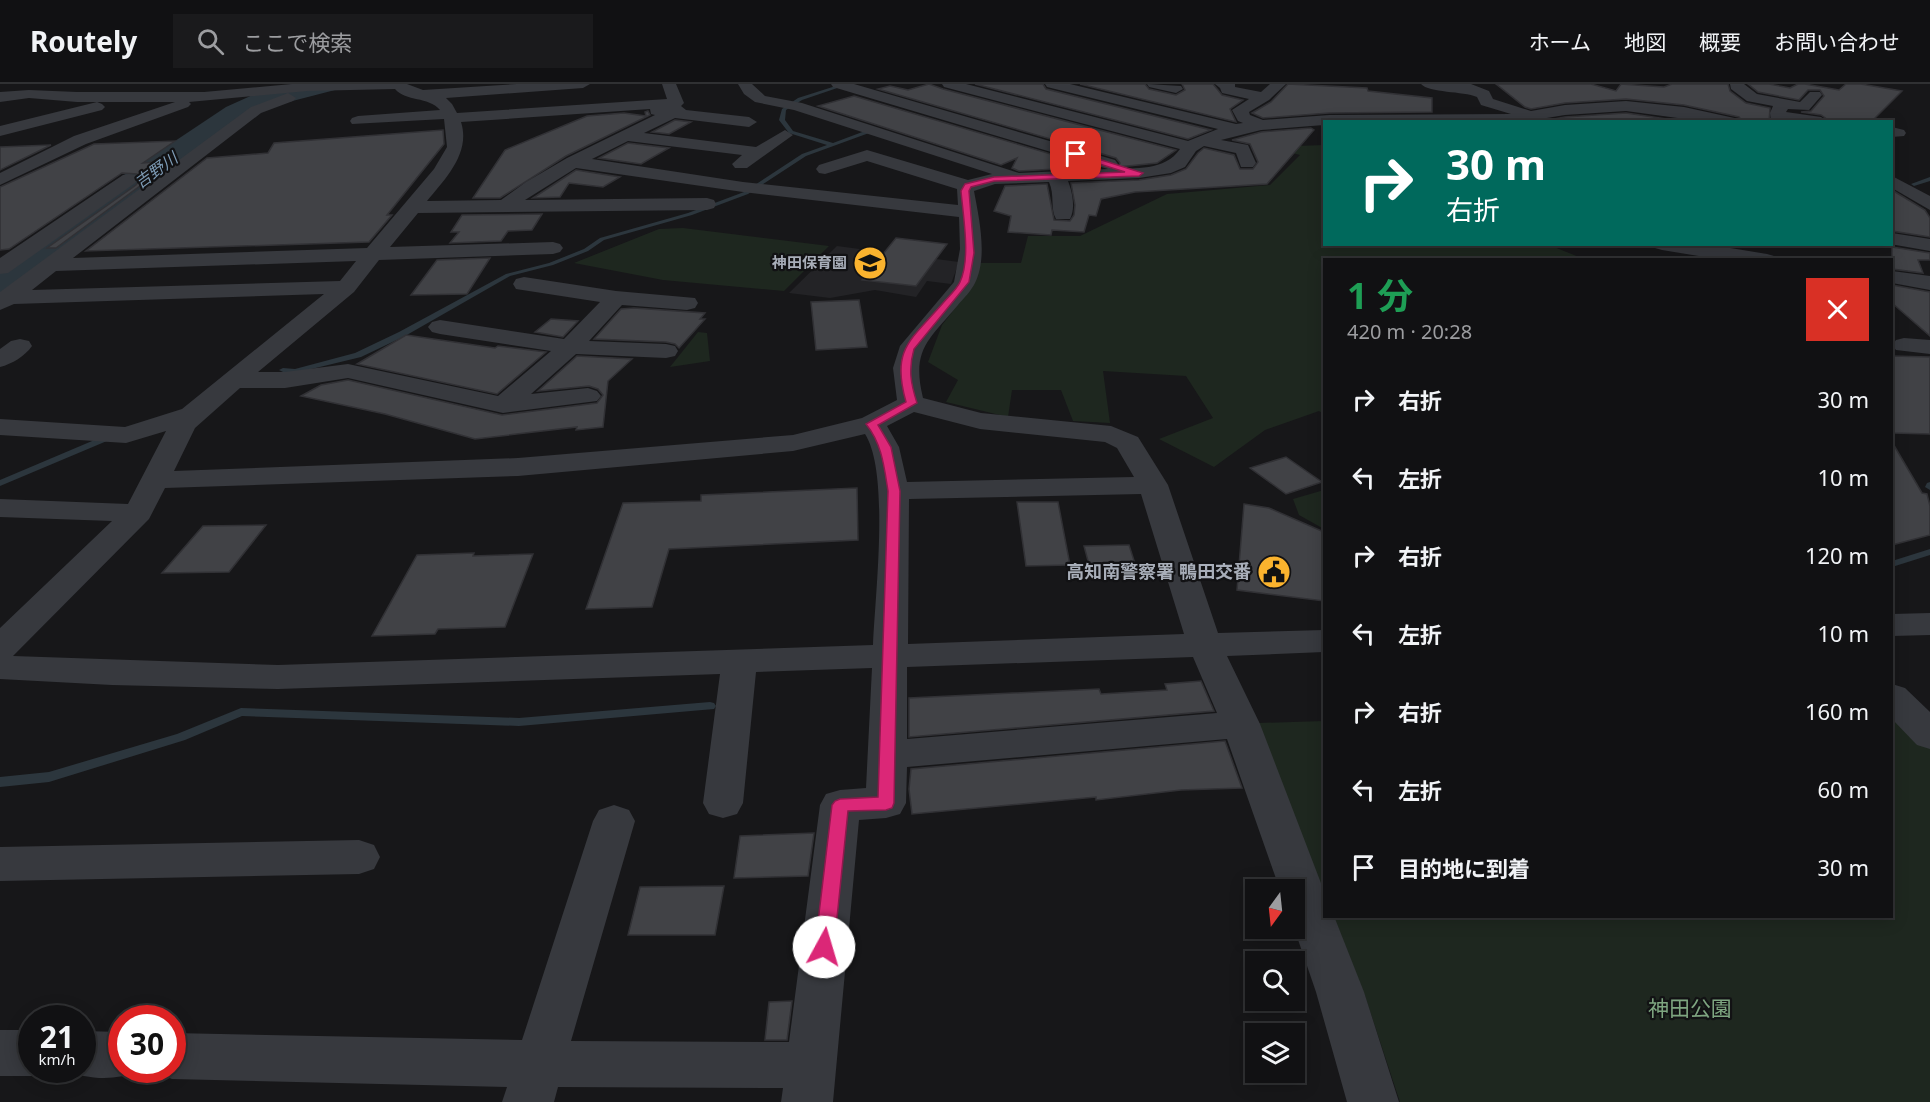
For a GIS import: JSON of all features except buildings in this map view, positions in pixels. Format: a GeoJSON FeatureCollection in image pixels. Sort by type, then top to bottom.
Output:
{"type":"FeatureCollection","features":[{"type":"Feature","properties":{"kind":"street"},"geometry":{"type":"LineString","coordinates":[[1,94],[17,84]]}},
{"type":"Feature","properties":{"kind":"street"},"geometry":{"type":"LineString","coordinates":[[0,648],[138,513],[182,426],[191,415],[346,287],[442,171],[455,147],[451,116],[447,107],[438,99],[404,90],[399,84],[208,90],[178,97],[1,94]]}},
{"type":"Feature","properties":{"kind":"street"},"geometry":{"type":"LineString","coordinates":[[366,99],[583,84]]}},
{"type":"Feature","properties":{"kind":"street"},"geometry":{"type":"LineString","coordinates":[[358,121],[451,116],[549,116],[676,103],[669,84]]}},
{"type":"Feature","properties":{"kind":"street"},"geometry":{"type":"LineString","coordinates":[[745,84],[747,90],[761,101],[790,105],[1017,177]]}},
{"type":"Feature","properties":{"kind":"street"},"geometry":{"type":"LineString","coordinates":[[949,84],[1196,144],[1242,149],[1247,163]]}},
{"type":"Feature","properties":{"kind":"street"},"geometry":{"type":"LineString","coordinates":[[869,129],[1011,84]]}},
{"type":"Feature","properties":{"kind":"street"},"geometry":{"type":"LineString","coordinates":[[1052,84],[1236,129]]}},
{"type":"Feature","properties":{"kind":"street"},"geometry":{"type":"LineString","coordinates":[[1154,84],[1176,89]]}},
{"type":"Feature","properties":{"kind":"street"},"geometry":{"type":"LineString","coordinates":[[1222,84],[1228,85],[1227,90],[1264,97]]}},
{"type":"Feature","properties":{"kind":"street"},"geometry":{"type":"LineString","coordinates":[[1261,125],[1244,118],[1240,110],[1264,97],[1279,84]]}},
{"type":"Feature","properties":{"kind":"street"},"geometry":{"type":"LineString","coordinates":[[1428,84],[1469,88],[1484,94],[1486,102],[1493,105],[1531,114]]}},
{"type":"Feature","properties":{"kind":"street"},"geometry":{"type":"LineString","coordinates":[[1737,84],[1736,86],[1752,98],[1779,113],[1812,120]]}},
{"type":"Feature","properties":{"kind":"street"},"geometry":{"type":"LineString","coordinates":[[842,85],[1139,173]]}},
{"type":"Feature","properties":{"kind":"street"},"geometry":{"type":"LineString","coordinates":[[4,300],[256,110],[318,86]]}},
{"type":"Feature","properties":{"kind":"street"},"geometry":{"type":"LineString","coordinates":[[219,116],[281,87]]}},
{"type":"Feature","properties":{"kind":"street"},"geometry":{"type":"LineString","coordinates":[[0,180],[80,140],[208,90]]}},
{"type":"Feature","properties":{"kind":"street"},"geometry":{"type":"LineString","coordinates":[[1779,113],[1804,107],[1815,95]]}},
{"type":"Feature","properties":{"kind":"street"},"geometry":{"type":"LineString","coordinates":[[0,131],[113,104],[130,96]]}},
{"type":"Feature","properties":{"kind":"street"},"geometry":{"type":"LineString","coordinates":[[506,206],[532,186],[573,162],[695,101]]}},
{"type":"Feature","properties":{"kind":"street"},"geometry":{"type":"LineString","coordinates":[[724,119],[761,101]]}},
{"type":"Feature","properties":{"kind":"street"},"geometry":{"type":"LineString","coordinates":[[1684,112],[1684,104],[1699,104]]}},
{"type":"Feature","properties":{"kind":"street"},"geometry":{"type":"LineString","coordinates":[[1511,120],[1531,114],[1626,106],[1684,112],[1723,120]]}},
{"type":"Feature","properties":{"kind":"street"},"geometry":{"type":"LineString","coordinates":[[646,109],[748,122]]}},
{"type":"Feature","properties":{"kind":"street"},"geometry":{"type":"LineString","coordinates":[[825,169],[867,155],[968,186],[994,179],[1017,177],[1139,173],[1165,169],[1179,163],[1196,144],[1236,129],[1261,125],[1323,121]]}},
{"type":"Feature","properties":{"kind":"street"},"geometry":{"type":"LineString","coordinates":[[715,182],[785,135]]}},
{"type":"Feature","properties":{"kind":"street"},"geometry":{"type":"LineString","coordinates":[[625,136],[758,152]]}},
{"type":"Feature","properties":{"kind":"street"},"geometry":{"type":"LineString","coordinates":[[573,162],[751,188],[968,212]]}},
{"type":"Feature","properties":{"kind":"street"},"geometry":{"type":"LineString","coordinates":[[0,268],[140,171]]}},
{"type":"Feature","properties":{"kind":"street"},"geometry":{"type":"LineString","coordinates":[[1062,175],[1058,183],[1063,189],[1063,215]]}},
{"type":"Feature","properties":{"kind":"street"},"geometry":{"type":"LineString","coordinates":[[1900,189],[1930,184]]}},
{"type":"Feature","properties":{"kind":"street"},"geometry":{"type":"LineString","coordinates":[[911,403],[904,378],[904,363],[909,349],[965,282],[970,253],[965,191],[968,186]]}},
{"type":"Feature","properties":{"kind":"street"},"geometry":{"type":"LineString","coordinates":[[1900,189],[1930,204]]}},
{"type":"Feature","properties":{"kind":"street"},"geometry":{"type":"LineString","coordinates":[[412,207],[707,204]]}},
{"type":"Feature","properties":{"kind":"street"},"geometry":{"type":"LineString","coordinates":[[1901,208],[1930,212]]}},
{"type":"Feature","properties":{"kind":"street"},"geometry":{"type":"LineString","coordinates":[[1893,239],[1930,245]]}},
{"type":"Feature","properties":{"kind":"street"},"geometry":{"type":"LineString","coordinates":[[1675,246],[1754,258]]}},
{"type":"Feature","properties":{"kind":"street"},"geometry":{"type":"LineString","coordinates":[[50,265],[372,256],[553,248]]}},
{"type":"Feature","properties":{"kind":"street"},"geometry":{"type":"LineString","coordinates":[[1893,277],[1930,283]]}},
{"type":"Feature","properties":{"kind":"street"},"geometry":{"type":"LineString","coordinates":[[524,284],[616,298],[687,303]]}},
{"type":"Feature","properties":{"kind":"street"},"geometry":{"type":"LineString","coordinates":[[4,300],[346,287]]}},
{"type":"Feature","properties":{"kind":"street"},"geometry":{"type":"LineString","coordinates":[[502,405],[570,347],[616,298]]}},
{"type":"Feature","properties":{"kind":"street"},"geometry":{"type":"LineString","coordinates":[[440,327],[570,347],[666,351]]}},
{"type":"Feature","properties":{"kind":"street"},"geometry":{"type":"LineString","coordinates":[[1904,345],[1930,346]]}},
{"type":"Feature","properties":{"kind":"street"},"geometry":{"type":"LineString","coordinates":[[0,360],[20,346]]}},
{"type":"Feature","properties":{"kind":"street"},"geometry":{"type":"LineString","coordinates":[[234,381],[285,380],[348,371],[502,405],[588,396]]}},
{"type":"Feature","properties":{"kind":"street"},"geometry":{"type":"LineString","coordinates":[[155,480],[518,467],[793,443],[871,424],[911,403],[934,407],[980,421],[1111,434],[1128,443],[1153,485],[1205,645],[1241,724],[1340,992],[1373,1102]]}},
{"type":"Feature","properties":{"kind":"street"},"geometry":{"type":"LineString","coordinates":[[0,427],[126,435],[191,415]]}},
{"type":"Feature","properties":{"kind":"street"},"geometry":{"type":"LineString","coordinates":[[186,1057],[534,1083],[809,1083],[840,805],[886,803],[894,491],[886,447],[879,432],[871,424]]}},
{"type":"Feature","properties":{"kind":"street"},"geometry":{"type":"LineString","coordinates":[[894,491],[1153,485]]}},
{"type":"Feature","properties":{"kind":"street"},"geometry":{"type":"LineString","coordinates":[[0,508],[138,513]]}},
{"type":"Feature","properties":{"kind":"street"},"geometry":{"type":"LineString","coordinates":[[1893,625],[1930,624]]}},
{"type":"Feature","properties":{"kind":"street"},"geometry":{"type":"LineString","coordinates":[[0,667],[112,674],[737,689],[889,657],[1323,641]]}},
{"type":"Feature","properties":{"kind":"street"},"geometry":{"type":"LineString","coordinates":[[723,803],[737,689]]}},
{"type":"Feature","properties":{"kind":"street"},"geometry":{"type":"LineString","coordinates":[[1893,698],[1930,735]]}},
{"type":"Feature","properties":{"kind":"street"},"geometry":{"type":"LineString","coordinates":[[886,755],[1241,724]]}},
{"type":"Feature","properties":{"kind":"street"},"geometry":{"type":"LineString","coordinates":[[534,1083],[614,821]]}},
{"type":"Feature","properties":{"kind":"street"},"geometry":{"type":"LineString","coordinates":[[0,864],[358,857]]}},
{"type":"Feature","properties":{"kind":"street"},"geometry":{"type":"LineString","coordinates":[[0,1053],[18,1053]]}},
{"type":"Feature","properties":{"kind":"shaded area"},"geometry":{"type":"Polygon","coordinates":[[[837,246],[959,262],[951,284],[927,281],[916,297],[875,290],[830,298],[789,293],[837,246]]]}},
{"type":"Feature","properties":{"kind":"green space"},"geometry":{"type":"Polygon","coordinates":[[[1323,145],[1323,246],[1552,246],[1582,258],[1323,258],[1323,413],[1319,411],[1265,430],[1214,467],[1159,439],[1213,418],[1186,376],[1103,371],[1110,423],[1073,421],[1061,390],[1012,390],[1008,417],[946,402],[958,380],[928,362],[942,325],[974,284],[980,263],[1021,263],[1028,236],[1080,236],[1167,194],[1270,185],[1300,155],[1269,147],[1323,145]]]}},
{"type":"Feature","properties":{"kind":"green space"},"geometry":{"type":"Polygon","coordinates":[[[683,228],[829,246],[784,291],[663,280],[574,263],[659,229],[683,228]]]}},
{"type":"Feature","properties":{"kind":"green space"},"geometry":{"type":"Polygon","coordinates":[[[698,332],[707,333],[710,361],[670,367],[698,332]]]}},
{"type":"Feature","properties":{"kind":"green space"},"geometry":{"type":"Polygon","coordinates":[[[1323,490],[1323,528],[1299,515],[1293,499],[1323,490]]]}},
{"type":"Feature","properties":{"kind":"green space","name":"神田公園"},"geometry":{"type":"Polygon","coordinates":[[[1893,704],[1896,704],[1930,738],[1930,1102],[1400,1102],[1365,996],[1334,918],[1893,918],[1893,704]]]}},
{"type":"Feature","properties":{"kind":"green space"},"geometry":{"type":"Polygon","coordinates":[[[1323,721],[1323,890],[1258,723],[1323,721]]]}},
{"type":"Feature","properties":{"kind":"waterway","name":"吉野川"},"geometry":{"type":"LineString","coordinates":[[0,282],[112,198],[236,113],[267,99],[325,84]]}},
{"type":"Feature","properties":{"kind":"waterway"},"geometry":{"type":"LineString","coordinates":[[831,144],[791,132],[782,120],[784,109],[800,99],[847,84]]}},
{"type":"Feature","properties":{"kind":"waterway"},"geometry":{"type":"LineString","coordinates":[[283,370],[295,371],[358,355],[402,334],[508,275],[551,264],[586,250],[602,239],[690,214],[746,193],[804,155],[867,132]]}},
{"type":"Feature","properties":{"kind":"waterway"},"geometry":{"type":"LineString","coordinates":[[1914,184],[1930,179]]}},
{"type":"Feature","properties":{"kind":"waterway"},"geometry":{"type":"LineString","coordinates":[[0,483],[111,436]]}},
{"type":"Feature","properties":{"kind":"waterway"},"geometry":{"type":"LineString","coordinates":[[1893,564],[1930,552]]}},
{"type":"Feature","properties":{"kind":"waterway"},"geometry":{"type":"LineString","coordinates":[[0,782],[49,777],[181,737],[241,712],[519,722],[710,706]]}},
{"type":"Feature","properties":{"kind":"place","name":"神田保育園"},"geometry":{"type":"Point","coordinates":[870,263]}},
{"type":"Feature","properties":{"kind":"place","name":"高知南警察署 鴨田交番"},"geometry":{"type":"Point","coordinates":[1274,572]}},
{"type":"Feature","properties":{"kind":"route"},"geometry":{"type":"LineString","coordinates":[[824,947],[840,805],[886,803],[894,491],[886,447],[879,432],[871,424],[911,403],[904,378],[904,363],[909,349],[965,282],[970,253],[965,191],[968,186],[994,179],[1017,177],[1139,173],[1076,154]]}}]}
